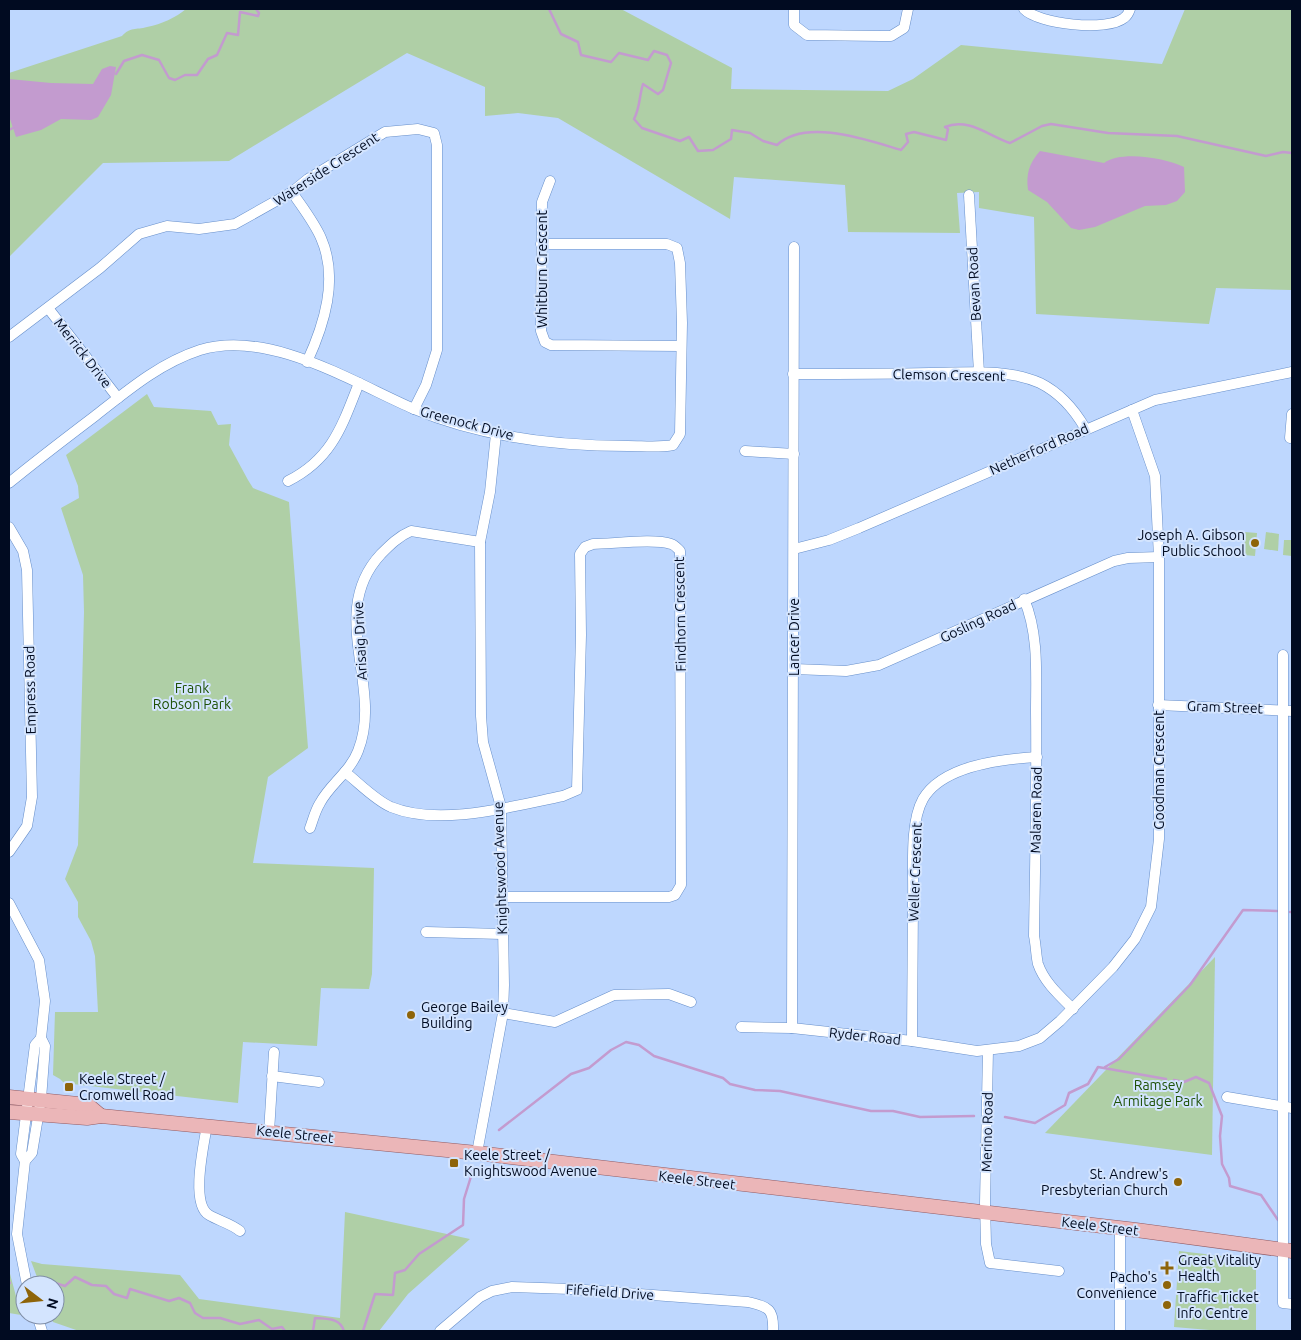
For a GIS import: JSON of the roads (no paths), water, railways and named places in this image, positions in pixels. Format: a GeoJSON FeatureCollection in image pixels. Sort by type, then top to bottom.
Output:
{"type":"FeatureCollection","features":[{"type":"Feature","properties":{"kind":"main road","name":"Keele Street"},"geometry":{"type":"LineString","coordinates":[[9,1097],[88,1105],[102,1116]]}},
{"type":"Feature","properties":{"kind":"main road","name":"Keele Street"},"geometry":{"type":"LineString","coordinates":[[9,1112],[87,1118],[102,1116],[477,1153],[1288,1250]]}},
{"type":"Feature","properties":{"kind":"street"},"geometry":{"type":"LineString","coordinates":[[794,9],[794,24],[807,35],[881,36],[891,36],[904,28],[908,9]]}},
{"type":"Feature","properties":{"kind":"street"},"geometry":{"type":"LineString","coordinates":[[1024,9],[1028,13],[1049,20],[1098,25],[1118,22],[1125,18],[1130,9]]}},
{"type":"Feature","properties":{"kind":"street","name":"Waterside Crescent"},"geometry":{"type":"LineString","coordinates":[[9,337],[100,268],[139,234],[167,226],[199,228],[235,224],[292,192],[308,179],[385,132],[418,129],[434,133],[437,145],[437,350],[426,385],[414,409]]}},
{"type":"Feature","properties":{"kind":"street","name":"Whitburn Crescent"},"geometry":{"type":"LineString","coordinates":[[550,181],[542,202],[541,331],[545,342],[551,345],[681,346]]}},
{"type":"Feature","properties":{"kind":"street"},"geometry":{"type":"LineString","coordinates":[[292,192],[321,239],[326,254],[328,273],[327,306],[318,340],[307,362]]}},
{"type":"Feature","properties":{"kind":"street","name":"Bevan Road"},"geometry":{"type":"LineString","coordinates":[[969,195],[979,373]]}},
{"type":"Feature","properties":{"kind":"street","name":"Greenock Drive"},"geometry":{"type":"LineString","coordinates":[[9,483],[118,398],[160,368],[201,350],[221,346],[260,346],[359,383],[414,409],[496,434],[581,446],[673,445],[680,434],[680,263],[677,248],[667,244],[541,244]]}},
{"type":"Feature","properties":{"kind":"street","name":"Lancer Drive"},"geometry":{"type":"LineString","coordinates":[[792,1028],[794,247]]}},
{"type":"Feature","properties":{"kind":"street","name":"Merrick Drive"},"geometry":{"type":"LineString","coordinates":[[48,308],[118,398]]}},
{"type":"Feature","properties":{"kind":"street","name":"Netherford Road"},"geometry":{"type":"LineString","coordinates":[[794,549],[804,544],[829,540],[859,528],[1085,428],[1155,400],[1183,392],[1292,372]]}},
{"type":"Feature","properties":{"kind":"street","name":"Clemson Crescent"},"geometry":{"type":"LineString","coordinates":[[793,374],[997,374],[1038,383],[1056,393],[1072,408],[1085,428]]}},
{"type":"Feature","properties":{"kind":"street"},"geometry":{"type":"LineString","coordinates":[[288,481],[307,472],[328,450],[338,434],[359,383]]}},
{"type":"Feature","properties":{"kind":"street","name":"Goodman Crescent"},"geometry":{"type":"LineString","coordinates":[[988,1050],[1019,1046],[1040,1038],[1073,1009],[1127,950],[1135,939],[1151,906],[1157,877],[1159,840],[1159,557],[1155,476],[1132,410]]}},
{"type":"Feature","properties":{"kind":"street"},"geometry":{"type":"LineString","coordinates":[[1290,438],[1292,414]]}},
{"type":"Feature","properties":{"kind":"street","name":"Knightswood Avenue"},"geometry":{"type":"LineString","coordinates":[[477,1153],[503,1013],[501,807],[482,742],[480,542],[490,492],[496,434]]}},
{"type":"Feature","properties":{"kind":"street"},"geometry":{"type":"LineString","coordinates":[[745,451],[794,454]]}},
{"type":"Feature","properties":{"kind":"street","name":"Empress Road"},"geometry":{"type":"LineString","coordinates":[[9,527],[23,551],[27,570],[32,797],[27,826],[9,852]]}},
{"type":"Feature","properties":{"kind":"street","name":"Arisaig Drive"},"geometry":{"type":"LineString","coordinates":[[310,828],[320,802],[346,772],[358,752],[363,731],[364,704],[356,604],[364,577],[373,563],[390,545],[402,534],[411,531],[480,542]]}},
{"type":"Feature","properties":{"kind":"street","name":"Findhorn Crescent"},"geometry":{"type":"LineString","coordinates":[[501,807],[563,796],[577,790],[580,682],[580,554],[584,547],[593,544],[652,542],[670,543],[676,546],[680,551],[681,886],[675,895],[669,897],[503,897]]}},
{"type":"Feature","properties":{"kind":"street","name":"Gosling Road"},"geometry":{"type":"LineString","coordinates":[[794,669],[846,671],[879,665],[1024,599],[1114,561],[1128,558],[1159,557]]}},
{"type":"Feature","properties":{"kind":"street","name":"Malaren Road"},"geometry":{"type":"LineString","coordinates":[[1024,599],[1029,609],[1035,641],[1037,757],[1034,936],[1038,964],[1056,992],[1073,1009]]}},
{"type":"Feature","properties":{"kind":"street"},"geometry":{"type":"LineString","coordinates":[[1283,655],[1287,710],[1288,1303]]}},
{"type":"Feature","properties":{"kind":"street","name":"Gram Street"},"geometry":{"type":"LineString","coordinates":[[1158,705],[1287,710]]}},
{"type":"Feature","properties":{"kind":"street","name":"Weller Crescent"},"geometry":{"type":"LineString","coordinates":[[912,1040],[914,854],[919,810],[924,798],[940,782],[963,771],[992,761],[1037,757]]}},
{"type":"Feature","properties":{"kind":"street"},"geometry":{"type":"LineString","coordinates":[[346,772],[391,806],[409,811],[431,814],[469,813],[501,807]]}},
{"type":"Feature","properties":{"kind":"street"},"geometry":{"type":"LineString","coordinates":[[9,903],[39,960],[45,1001],[41,1038],[35,1044],[32,1152],[25,1161],[13,1234],[24,1275]]}},
{"type":"Feature","properties":{"kind":"street"},"geometry":{"type":"LineString","coordinates":[[426,932],[502,934]]}},
{"type":"Feature","properties":{"kind":"street"},"geometry":{"type":"LineString","coordinates":[[503,1013],[554,1022],[614,995],[669,994],[691,1002]]}},
{"type":"Feature","properties":{"kind":"street","name":"Ryder Road"},"geometry":{"type":"LineString","coordinates":[[741,1027],[792,1028],[912,1040],[964,1049],[988,1050]]}},
{"type":"Feature","properties":{"kind":"street","name":"Merino Road"},"geometry":{"type":"LineString","coordinates":[[988,1050],[985,1203],[987,1214],[986,1244],[990,1263],[1059,1271]]}},
{"type":"Feature","properties":{"kind":"street"},"geometry":{"type":"LineString","coordinates":[[269,1132],[274,1052]]}},
{"type":"Feature","properties":{"kind":"street"},"geometry":{"type":"LineString","coordinates":[[272,1076],[319,1082]]}},
{"type":"Feature","properties":{"kind":"street"},"geometry":{"type":"LineString","coordinates":[[1227,1097],[1287,1108]]}},
{"type":"Feature","properties":{"kind":"street"},"geometry":{"type":"LineString","coordinates":[[207,1126],[199,1191],[202,1208],[208,1215],[230,1223],[240,1231]]}},
{"type":"Feature","properties":{"kind":"street"},"geometry":{"type":"LineString","coordinates":[[1120,1229],[1120,1331]]}},
{"type":"Feature","properties":{"kind":"street","name":"Fifefield Drive"},"geometry":{"type":"LineString","coordinates":[[440,1331],[480,1297],[492,1291],[512,1287],[571,1289],[748,1302],[767,1307],[770,1310],[773,1331]]}},
{"type":"Feature","properties":{"kind":"waterway"},"geometry":{"type":"LineString","coordinates":[[116,74],[124,61],[142,55],[159,60],[169,78],[175,80],[185,75],[197,75],[208,59],[217,55],[227,33],[238,35],[240,12],[258,16],[259,13],[256,9]]}},
{"type":"Feature","properties":{"kind":"waterway"},"geometry":{"type":"LineString","coordinates":[[549,9],[561,34],[578,42],[581,55],[611,62],[619,53],[648,60],[654,51],[667,55],[671,63],[663,90],[658,94],[643,84],[634,119],[642,128],[680,141],[689,137],[698,151],[713,150],[731,139],[732,130],[750,133],[763,141],[777,145],[789,137],[804,133],[820,132],[854,137],[901,150],[908,142],[906,134],[914,132],[946,140],[948,129],[945,127],[954,125],[970,126],[1010,143],[1042,126],[1051,124],[1108,133],[1177,136],[1266,156],[1283,152],[1292,153]]}},
{"type":"Feature","properties":{"kind":"waterway"},"geometry":{"type":"LineString","coordinates":[[9,130],[13,128]]}},
{"type":"Feature","properties":{"kind":"waterway"},"geometry":{"type":"LineString","coordinates":[[1105,1067],[1119,1059],[1190,985],[1243,910],[1277,911]]}},
{"type":"Feature","properties":{"kind":"waterway"},"geometry":{"type":"LineString","coordinates":[[499,1130],[571,1074],[589,1068],[611,1050],[626,1042],[639,1045],[654,1056],[723,1078],[730,1084],[755,1090],[780,1091],[871,1111],[893,1111],[920,1117],[974,1116]]}},
{"type":"Feature","properties":{"kind":"waterway"},"geometry":{"type":"LineString","coordinates":[[1005,1117],[1035,1123],[1065,1105],[1069,1093],[1088,1084],[1098,1067],[1166,1079]]}},
{"type":"Feature","properties":{"kind":"waterway"},"geometry":{"type":"LineString","coordinates":[[1174,1080],[1184,1082],[1196,1077],[1209,1083],[1222,1116],[1220,1136],[1222,1164],[1229,1178],[1230,1186],[1261,1195],[1278,1220]]}},
{"type":"Feature","properties":{"kind":"waterway"},"geometry":{"type":"LineString","coordinates":[[363,1331],[375,1294],[393,1295],[395,1273],[405,1270],[419,1254],[463,1225],[464,1199],[473,1170]]}},
{"type":"Feature","properties":{"kind":"waterway"},"geometry":{"type":"LineString","coordinates":[[65,1286],[75,1277],[92,1285],[106,1286],[114,1294],[127,1298],[130,1289],[169,1301],[179,1298],[190,1303],[195,1313],[203,1318],[220,1318],[240,1324],[259,1320],[272,1329],[282,1327],[285,1331]]}},
{"type":"Feature","properties":{"kind":"waterway"},"geometry":{"type":"LineString","coordinates":[[313,1331],[315,1318],[336,1321],[344,1331]]}},
{"type":"Feature","properties":{"kind":"place","name":"Joseph A. Gibson Public School"},"geometry":{"type":"Point","coordinates":[1255,543]}},
{"type":"Feature","properties":{"kind":"place","name":"George Bailey Building"},"geometry":{"type":"Point","coordinates":[411,1015]}},
{"type":"Feature","properties":{"kind":"place","name":"Keele Street / Cromwell Road"},"geometry":{"type":"Point","coordinates":[69,1087]}},
{"type":"Feature","properties":{"kind":"place","name":"Keele Street / Knightswood Avenue"},"geometry":{"type":"Point","coordinates":[454,1163]}},
{"type":"Feature","properties":{"kind":"place","name":"St. Andrew's Presbyterian Church"},"geometry":{"type":"Point","coordinates":[1178,1182]}},
{"type":"Feature","properties":{"kind":"place","name":"Great Vitality Health"},"geometry":{"type":"Point","coordinates":[1167,1268]}},
{"type":"Feature","properties":{"kind":"place","name":"Pacho's Convenience"},"geometry":{"type":"Point","coordinates":[1167,1285]}},
{"type":"Feature","properties":{"kind":"place","name":"Traffic Ticket Info Centre"},"geometry":{"type":"Point","coordinates":[1167,1305]}},
{"type":"Feature","properties":{"kind":"park label","name":"Frank Robson Park"},"geometry":{"type":"Point","coordinates":[192,696]}},
{"type":"Feature","properties":{"kind":"park label","name":"Ramsey Armitage Park"},"geometry":{"type":"Point","coordinates":[1158,1094]}}]}
